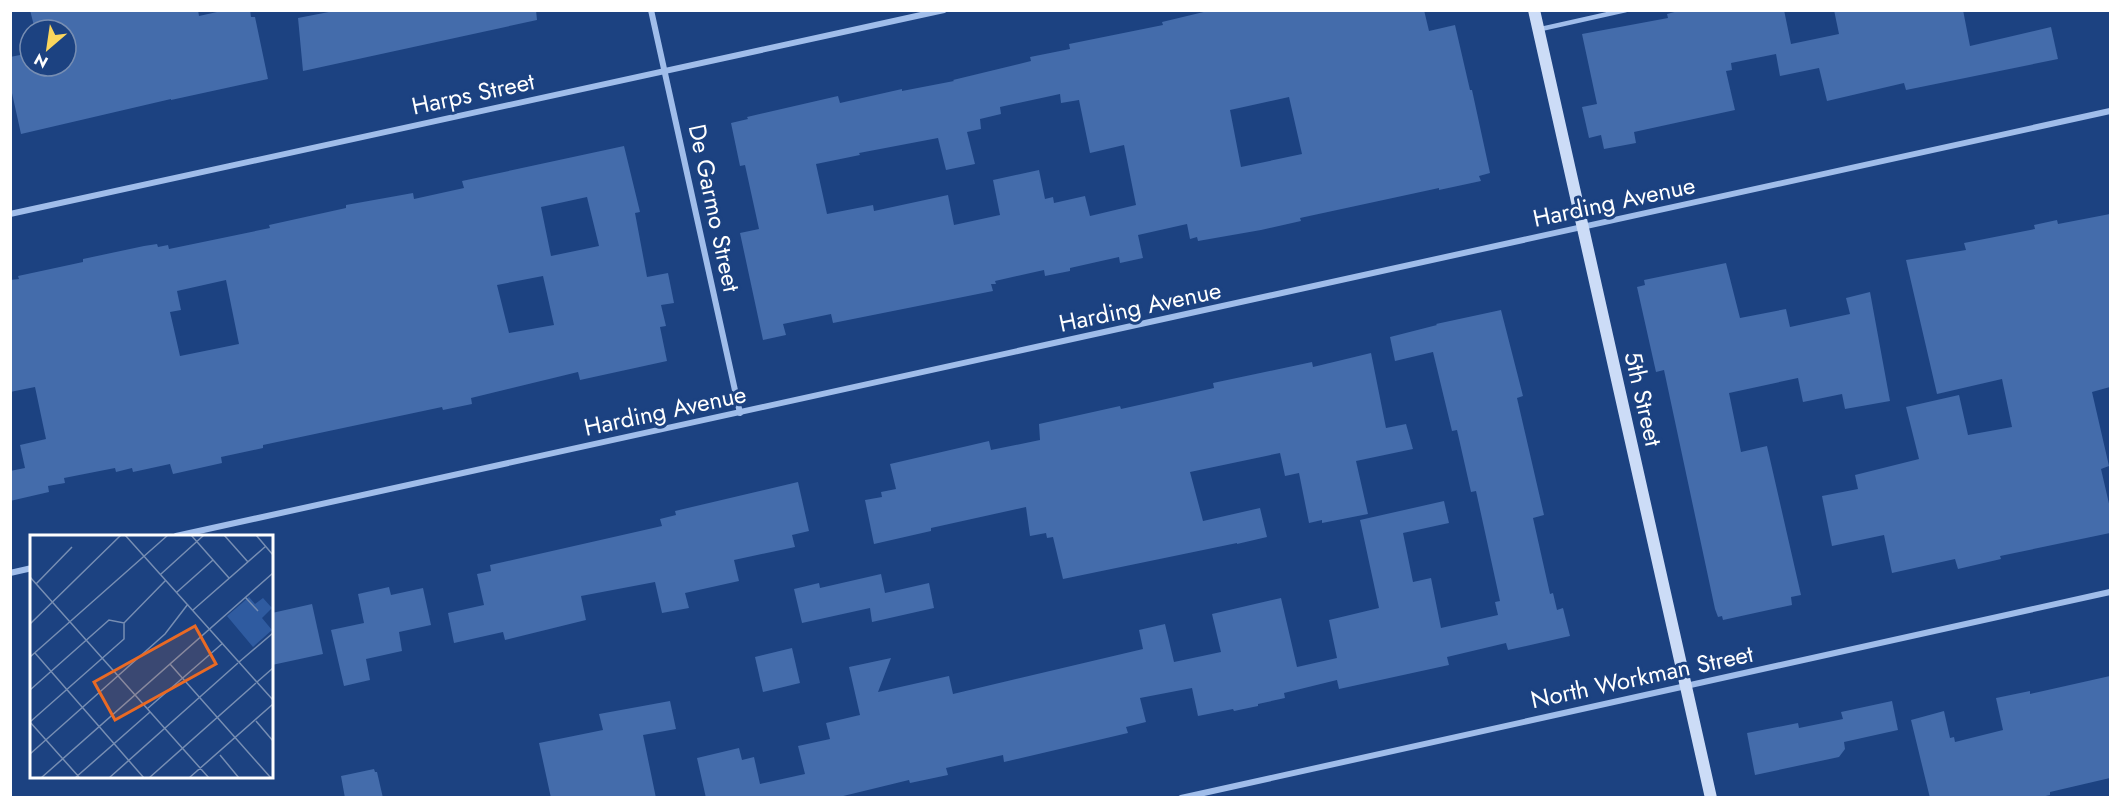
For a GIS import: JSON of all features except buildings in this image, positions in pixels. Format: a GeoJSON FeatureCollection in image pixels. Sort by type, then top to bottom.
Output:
{"type":"FeatureCollection","features":[{"type":"Feature","properties":{"kind":"street","name":"De Garmo Street"},"geometry":{"type":"LineString","coordinates":[[651,10],[740,413]]}},
{"type":"Feature","properties":{"kind":"street","name":"Harps Street"},"geometry":{"type":"LineString","coordinates":[[10,214],[944,10]]}},
{"type":"Feature","properties":{"kind":"street","name":"5th Street"},"geometry":{"type":"LineString","coordinates":[[1534,10],[1711,798]]}},
{"type":"Feature","properties":{"kind":"street","name":"Harding Avenue"},"geometry":{"type":"LineString","coordinates":[[185,535],[2110,111]]}},
{"type":"Feature","properties":{"kind":"street"},"geometry":{"type":"LineString","coordinates":[[10,573],[30,568]]}},
{"type":"Feature","properties":{"kind":"street","name":"North Workman Street"},"geometry":{"type":"LineString","coordinates":[[1181,798],[2110,592]]}},
{"type":"Feature","properties":{"kind":"lane"},"geometry":{"type":"LineString","coordinates":[[1538,30],[1626,10]]}}]}
